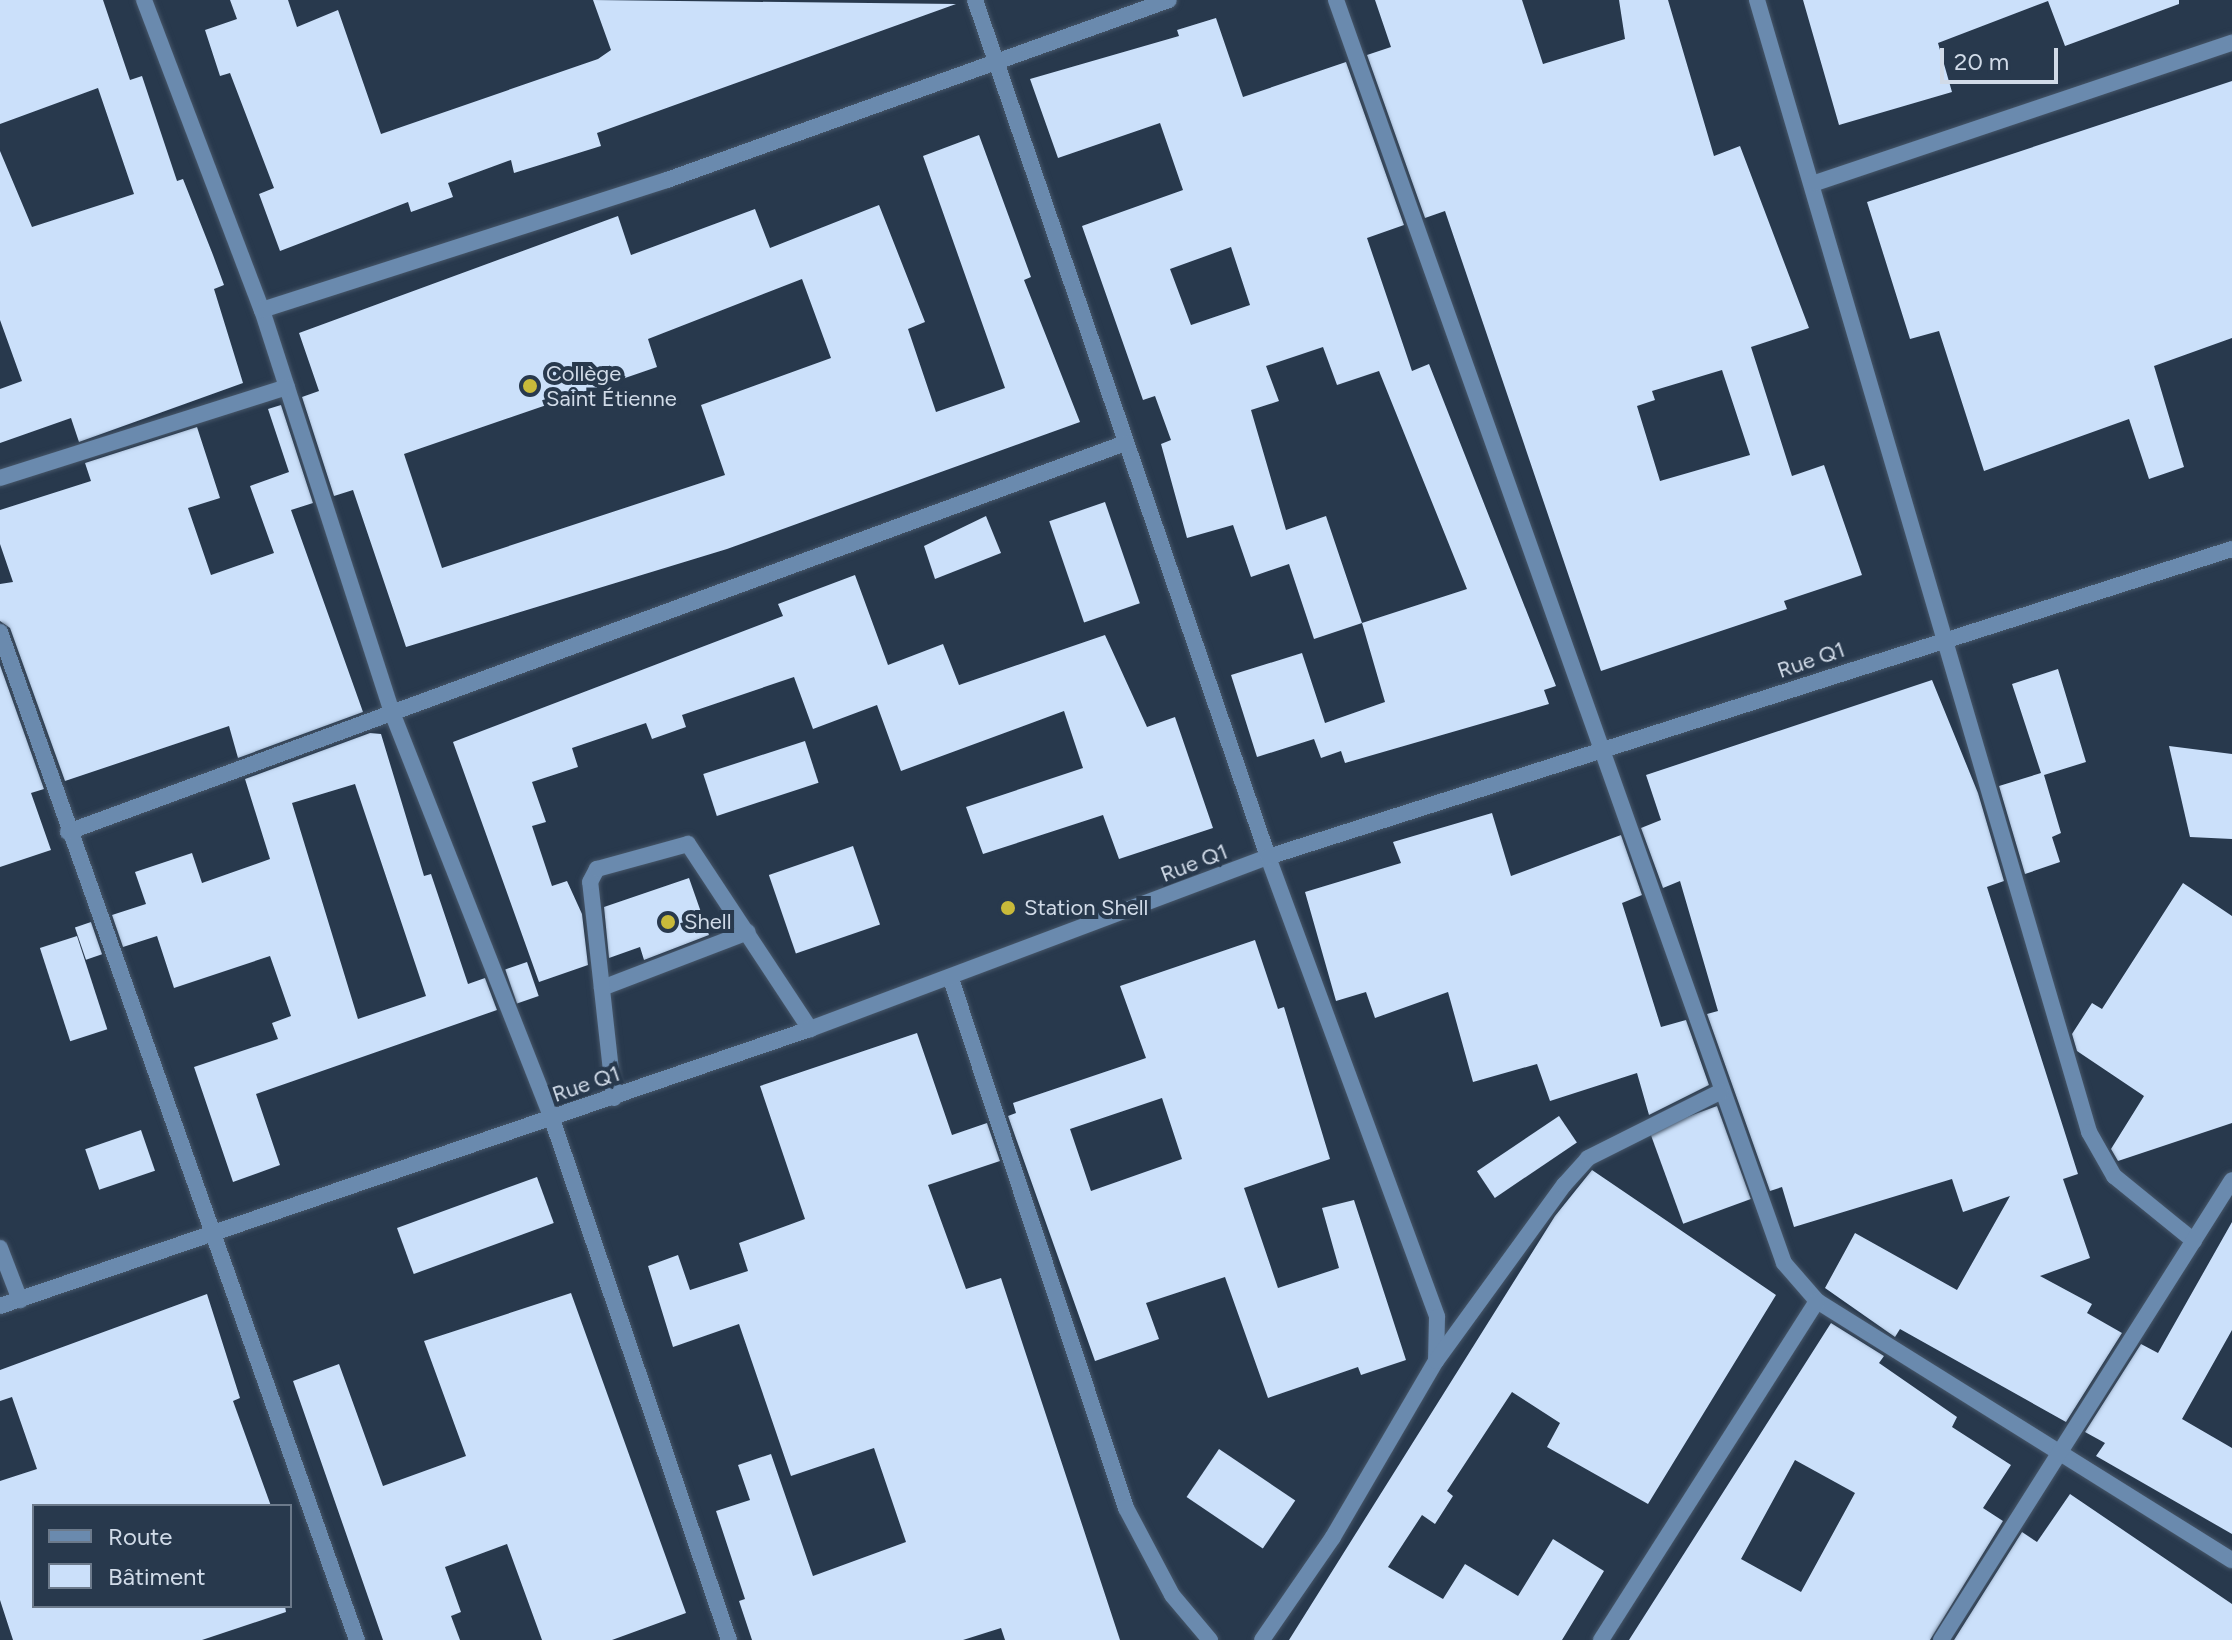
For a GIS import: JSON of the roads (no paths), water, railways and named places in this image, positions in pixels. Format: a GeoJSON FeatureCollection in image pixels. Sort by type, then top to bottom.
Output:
{"type":"FeatureCollection","features":[{"type":"Feature","properties":{"kind":"street"},"geometry":{"type":"LineString","coordinates":[[144,0],[262,310],[393,715],[552,1119],[729,1640]]}},
{"type":"Feature","properties":{"kind":"street"},"geometry":{"type":"LineString","coordinates":[[975,0],[1268,857],[1437,1317],[1436,1361]]}},
{"type":"Feature","properties":{"kind":"street"},"geometry":{"type":"LineString","coordinates":[[262,310],[997,65],[1169,0]]}},
{"type":"Feature","properties":{"kind":"street"},"geometry":{"type":"LineString","coordinates":[[1336,0],[1604,753],[1768,1230],[1817,1301],[2232,1560]]}},
{"type":"Feature","properties":{"kind":"street"},"geometry":{"type":"LineString","coordinates":[[1757,0],[1815,183],[2099,1159],[2194,1241]]}},
{"type":"Feature","properties":{"kind":"street"},"geometry":{"type":"LineString","coordinates":[[1815,183],[2232,43]]}},
{"type":"Feature","properties":{"kind":"street"},"geometry":{"type":"LineString","coordinates":[[0,478],[287,387]]}},
{"type":"Feature","properties":{"kind":"street"},"geometry":{"type":"LineString","coordinates":[[68,832],[393,715],[1125,443]]}},
{"type":"Feature","properties":{"kind":"street","name":"Rue Q1"},"geometry":{"type":"LineString","coordinates":[[0,1306],[810,1029],[951,979],[1268,857],[1604,753],[1947,637],[2232,549]]}},
{"type":"Feature","properties":{"kind":"street"},"geometry":{"type":"LineString","coordinates":[[0,632],[68,832],[216,1233],[357,1640]]}},
{"type":"Feature","properties":{"kind":"street"},"geometry":{"type":"LineString","coordinates":[[614,1098],[590,882],[597,869],[688,844],[810,1029]]}},
{"type":"Feature","properties":{"kind":"street"},"geometry":{"type":"LineString","coordinates":[[602,988],[748,932]]}},
{"type":"Feature","properties":{"kind":"street"},"geometry":{"type":"LineString","coordinates":[[951,979],[1126,1508],[1172,1595],[1210,1640]]}},
{"type":"Feature","properties":{"kind":"street"},"geometry":{"type":"LineString","coordinates":[[1262,1640],[1333,1537],[1436,1361],[1588,1158],[1720,1092]]}},
{"type":"Feature","properties":{"kind":"street"},"geometry":{"type":"LineString","coordinates":[[1941,1640],[2232,1180]]}},
{"type":"Feature","properties":{"kind":"street"},"geometry":{"type":"LineString","coordinates":[[0,1248],[20,1300]]}},
{"type":"Feature","properties":{"kind":"street"},"geometry":{"type":"LineString","coordinates":[[1601,1640],[1817,1301]]}},
{"type":"Feature","properties":{"kind":"place","name":"Collège Saint Étienne"},"geometry":{"type":"Point","coordinates":[530,386]}},
{"type":"Feature","properties":{"kind":"place","name":"Station Shell"},"geometry":{"type":"Point","coordinates":[1008,908]}},
{"type":"Feature","properties":{"kind":"place","name":"Shell"},"geometry":{"type":"Point","coordinates":[668,922]}}]}
